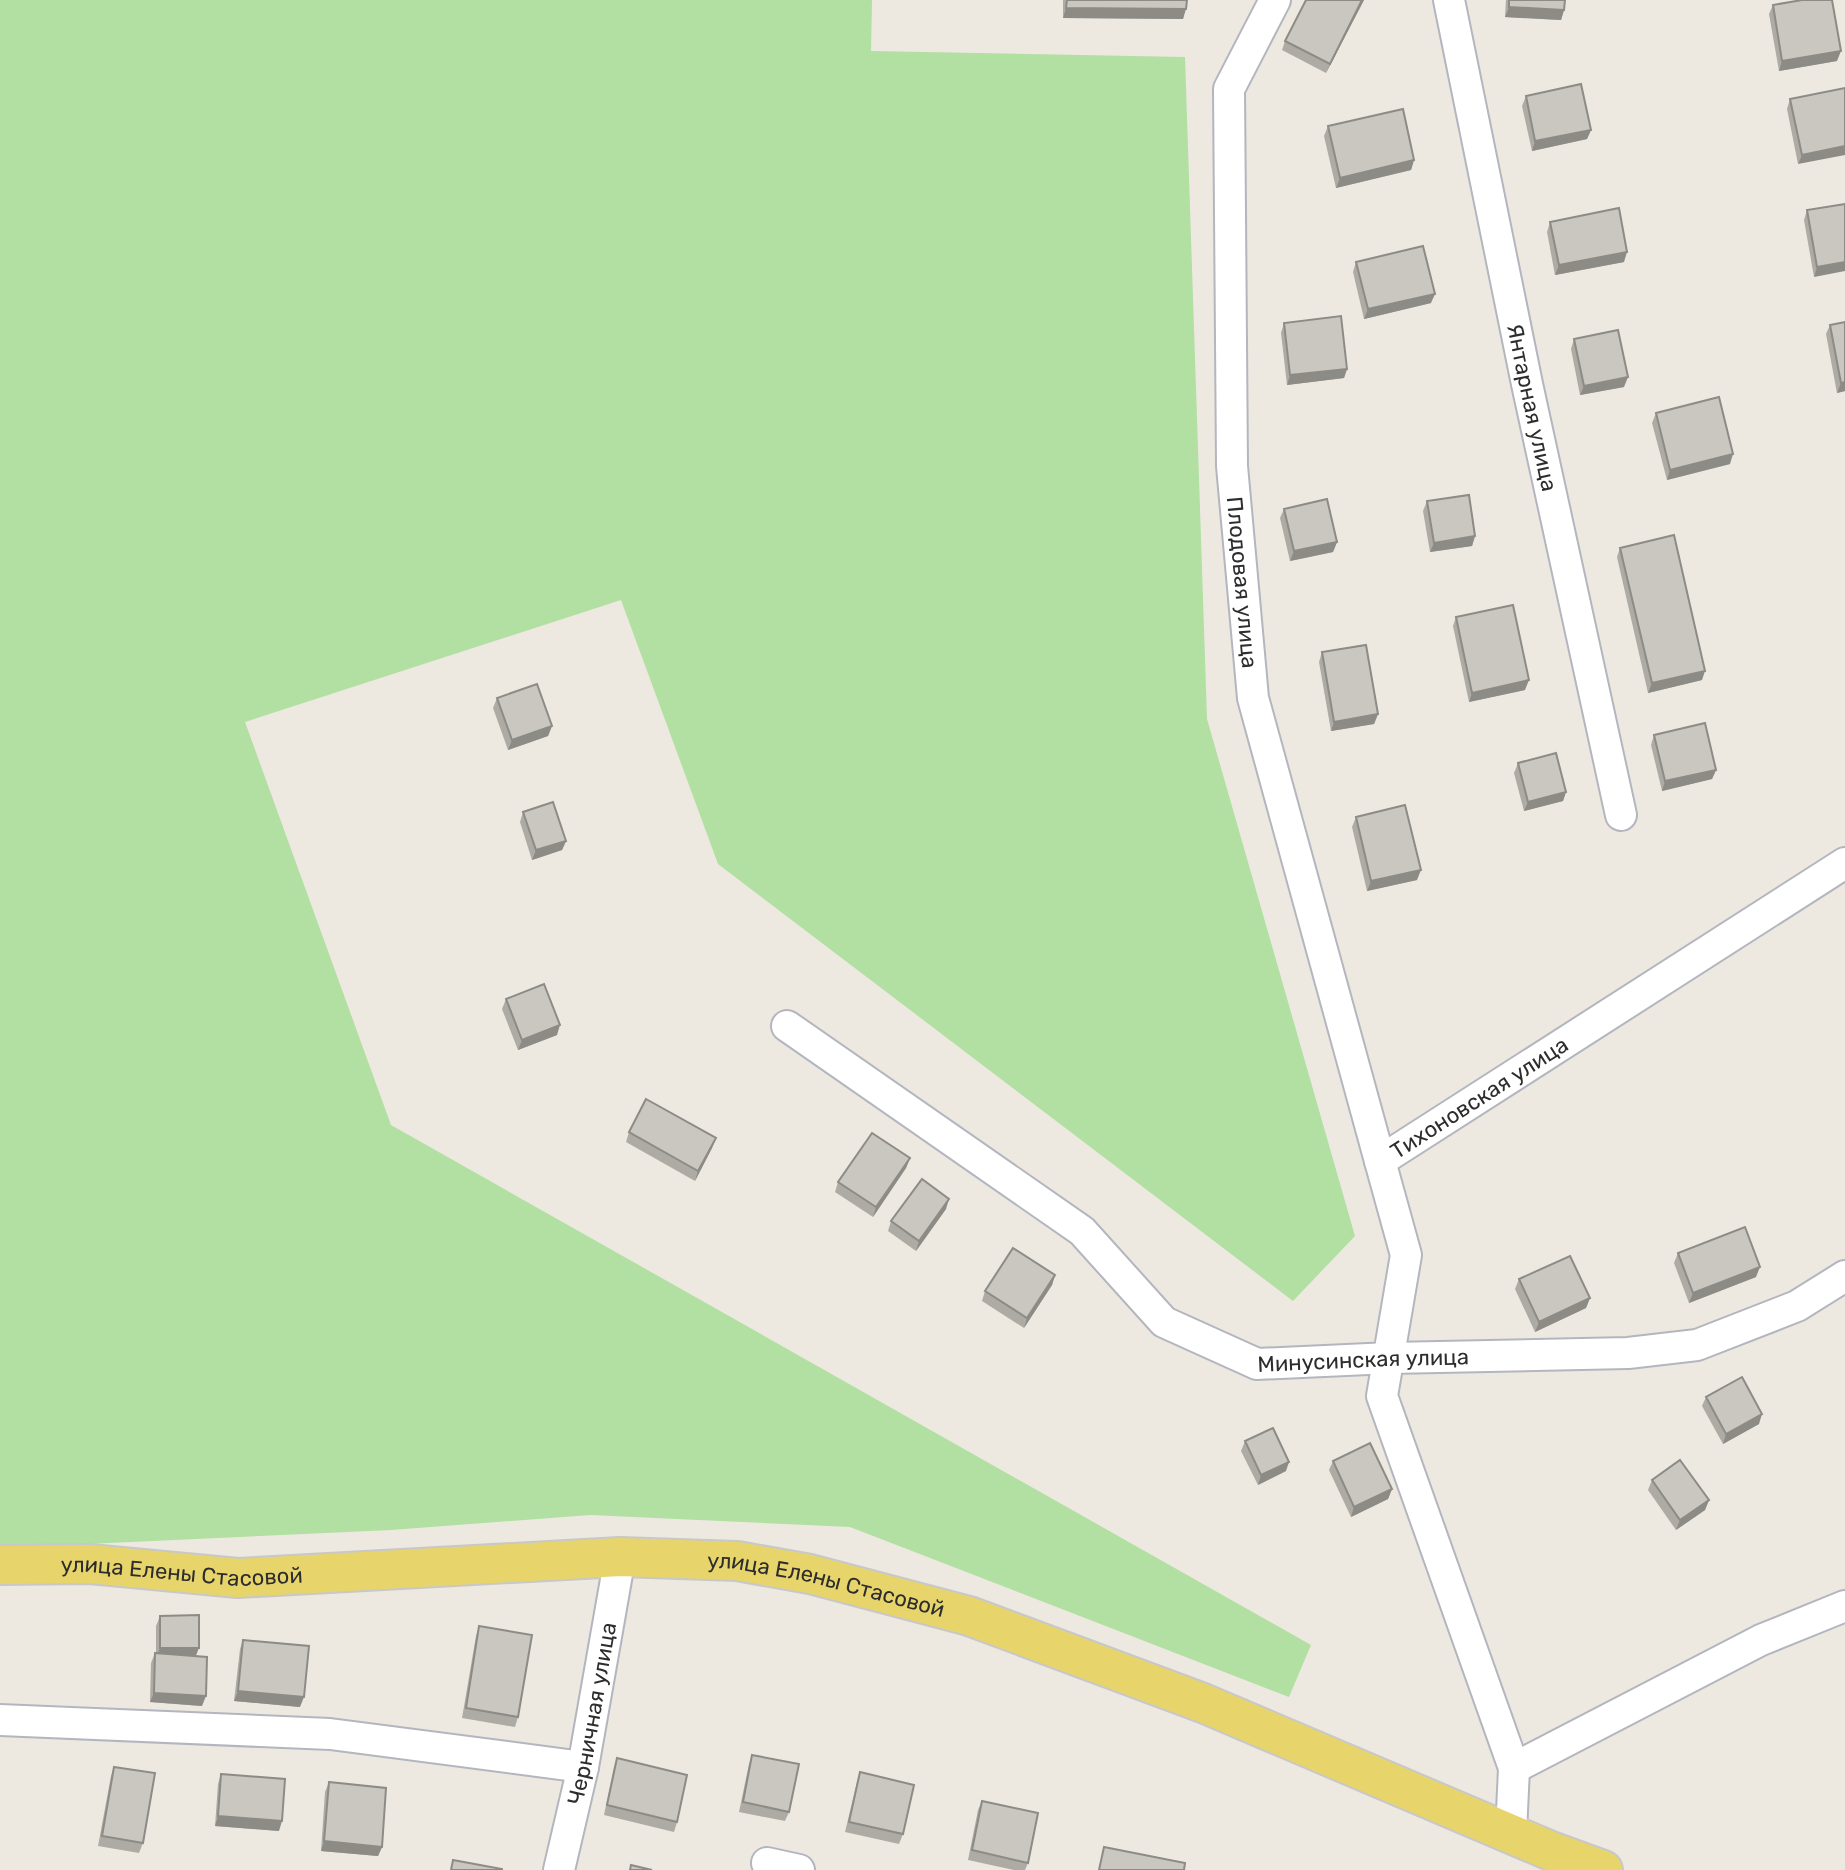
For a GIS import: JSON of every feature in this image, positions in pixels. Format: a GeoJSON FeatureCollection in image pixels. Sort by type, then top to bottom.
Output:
{"type":"FeatureCollection","features":[{"type":"Feature","properties":{"kind":"main road","name":"улица Елены Стасовой"},"geometry":{"type":"LineString","coordinates":[[0,1565],[90,1564],[238,1578],[620,1557],[737,1561],[810,1574],[969,1616],[1203,1703],[1511,1833],[1551,1861],[1603,1870]]}},
{"type":"Feature","properties":{"kind":"street","name":"Плодовая улица"},"geometry":{"type":"LineString","coordinates":[[1275,0],[1229,89],[1232,466],[1250,667],[1253,698],[1380,1161]]}},
{"type":"Feature","properties":{"kind":"street","name":"Янтарная улица"},"geometry":{"type":"LineString","coordinates":[[1449,0],[1527,384],[1621,815]]}},
{"type":"Feature","properties":{"kind":"street","name":"Тихоновская улица"},"geometry":{"type":"LineString","coordinates":[[1511,1833],[1514,1768],[1382,1396],[1406,1255],[1380,1161],[1845,863]]}},
{"type":"Feature","properties":{"kind":"street","name":"Минусинская улица"},"geometry":{"type":"LineString","coordinates":[[787,1026],[1082,1231],[1164,1322],[1257,1364],[1628,1353],[1697,1345],[1797,1306],[1845,1276]]}},
{"type":"Feature","properties":{"kind":"street","name":"Черничная улица"},"geometry":{"type":"LineString","coordinates":[[559,1870],[583,1767],[620,1557]]}},
{"type":"Feature","properties":{"kind":"street"},"geometry":{"type":"LineString","coordinates":[[1514,1768],[1761,1640],[1845,1606]]}},
{"type":"Feature","properties":{"kind":"street"},"geometry":{"type":"LineString","coordinates":[[0,1720],[330,1734],[583,1767]]}},
{"type":"Feature","properties":{"kind":"street"},"geometry":{"type":"LineString","coordinates":[[767,1863],[799,1870]]}},
{"type":"Feature","properties":{"kind":"green space"},"geometry":{"type":"Polygon","coordinates":[[[0,0],[872,0],[871,51],[1185,57],[1207,719],[1355,1236],[1293,1301],[718,864],[621,600],[245,722],[391,1125],[1311,1645],[1289,1697],[850,1527],[590,1515],[391,1530],[0,1548],[0,0]]]}},
{"type":"Feature","properties":{"kind":"building"},"geometry":{"type":"Polygon","coordinates":[[[1067,0],[1187,0],[1186,9],[1066,8],[1067,0]]]}},
{"type":"Feature","properties":{"kind":"building"},"geometry":{"type":"Polygon","coordinates":[[[1306,0],[1362,0],[1330,64],[1285,41],[1306,0]]]}},
{"type":"Feature","properties":{"kind":"building"},"geometry":{"type":"Polygon","coordinates":[[[1509,0],[1565,0],[1564,10],[1509,7],[1509,0]]]}},
{"type":"Feature","properties":{"kind":"building"},"geometry":{"type":"Polygon","coordinates":[[[1802,0],[1832,0],[1841,51],[1782,61],[1773,5],[1802,0]]]}},
{"type":"Feature","properties":{"kind":"building"},"geometry":{"type":"Polygon","coordinates":[[[1581,84],[1591,130],[1535,141],[1526,96],[1581,84]]]}},
{"type":"Feature","properties":{"kind":"building"},"geometry":{"type":"Polygon","coordinates":[[[1845,88],[1845,146],[1802,155],[1790,99],[1845,88]]]}},
{"type":"Feature","properties":{"kind":"building"},"geometry":{"type":"Polygon","coordinates":[[[1403,109],[1414,160],[1340,178],[1328,126],[1403,109]]]}},
{"type":"Feature","properties":{"kind":"building"},"geometry":{"type":"Polygon","coordinates":[[[1845,204],[1845,262],[1817,267],[1807,210],[1845,204]]]}},
{"type":"Feature","properties":{"kind":"building"},"geometry":{"type":"Polygon","coordinates":[[[1619,208],[1627,252],[1559,265],[1550,222],[1619,208]]]}},
{"type":"Feature","properties":{"kind":"building"},"geometry":{"type":"Polygon","coordinates":[[[1423,246],[1435,294],[1368,309],[1356,262],[1423,246]]]}},
{"type":"Feature","properties":{"kind":"building"},"geometry":{"type":"Polygon","coordinates":[[[1341,316],[1347,369],[1290,375],[1284,323],[1341,316]]]}},
{"type":"Feature","properties":{"kind":"building"},"geometry":{"type":"Polygon","coordinates":[[[1845,322],[1845,382],[1841,383],[1830,325],[1845,322]]]}},
{"type":"Feature","properties":{"kind":"building"},"geometry":{"type":"Polygon","coordinates":[[[1618,330],[1628,377],[1584,386],[1574,339],[1618,330]]]}},
{"type":"Feature","properties":{"kind":"building"},"geometry":{"type":"Polygon","coordinates":[[[1719,397],[1733,454],[1670,470],[1656,413],[1719,397]]]}},
{"type":"Feature","properties":{"kind":"building"},"geometry":{"type":"Polygon","coordinates":[[[1469,495],[1475,536],[1434,543],[1427,501],[1469,495]]]}},
{"type":"Feature","properties":{"kind":"building"},"geometry":{"type":"Polygon","coordinates":[[[1327,499],[1337,542],[1294,551],[1284,509],[1327,499]]]}},
{"type":"Feature","properties":{"kind":"building"},"geometry":{"type":"Polygon","coordinates":[[[1674,535],[1705,671],[1652,683],[1620,548],[1674,535]]]}},
{"type":"Feature","properties":{"kind":"building"},"geometry":{"type":"Polygon","coordinates":[[[1513,605],[1529,680],[1472,693],[1456,617],[1513,605]]]}},
{"type":"Feature","properties":{"kind":"building"},"geometry":{"type":"Polygon","coordinates":[[[1366,645],[1378,714],[1334,722],[1322,652],[1366,645]]]}},
{"type":"Feature","properties":{"kind":"building"},"geometry":{"type":"Polygon","coordinates":[[[537,684],[552,726],[512,740],[497,698],[537,684]]]}},
{"type":"Feature","properties":{"kind":"building"},"geometry":{"type":"Polygon","coordinates":[[[1705,723],[1716,770],[1665,781],[1654,735],[1705,723]]]}},
{"type":"Feature","properties":{"kind":"building"},"geometry":{"type":"Polygon","coordinates":[[[1556,753],[1566,792],[1528,802],[1518,763],[1556,753]]]}},
{"type":"Feature","properties":{"kind":"building"},"geometry":{"type":"Polygon","coordinates":[[[553,802],[566,841],[536,850],[523,812],[553,802]]]}},
{"type":"Feature","properties":{"kind":"building"},"geometry":{"type":"Polygon","coordinates":[[[1405,805],[1421,870],[1371,881],[1356,817],[1405,805]]]}},
{"type":"Feature","properties":{"kind":"building"},"geometry":{"type":"Polygon","coordinates":[[[544,984],[560,1025],[522,1040],[506,999],[544,984]]]}},
{"type":"Feature","properties":{"kind":"building"},"geometry":{"type":"Polygon","coordinates":[[[646,1099],[716,1138],[698,1171],[629,1132],[646,1099]]]}},
{"type":"Feature","properties":{"kind":"building"},"geometry":{"type":"Polygon","coordinates":[[[872,1133],[910,1158],[876,1207],[838,1182],[872,1133]]]}},
{"type":"Feature","properties":{"kind":"building"},"geometry":{"type":"Polygon","coordinates":[[[922,1179],[949,1199],[919,1241],[891,1221],[922,1179]]]}},
{"type":"Feature","properties":{"kind":"building"},"geometry":{"type":"Polygon","coordinates":[[[1745,1227],[1760,1267],[1693,1293],[1678,1253],[1745,1227]]]}},
{"type":"Feature","properties":{"kind":"building"},"geometry":{"type":"Polygon","coordinates":[[[1013,1248],[1055,1275],[1027,1318],[985,1291],[1013,1248]]]}},
{"type":"Feature","properties":{"kind":"building"},"geometry":{"type":"Polygon","coordinates":[[[1570,1256],[1590,1298],[1539,1322],[1519,1279],[1570,1256]]]}},
{"type":"Feature","properties":{"kind":"building"},"geometry":{"type":"Polygon","coordinates":[[[1742,1377],[1762,1414],[1726,1434],[1706,1397],[1742,1377]]]}},
{"type":"Feature","properties":{"kind":"building"},"geometry":{"type":"Polygon","coordinates":[[[1273,1428],[1289,1462],[1261,1475],[1245,1441],[1273,1428]]]}},
{"type":"Feature","properties":{"kind":"building"},"geometry":{"type":"Polygon","coordinates":[[[1370,1443],[1392,1489],[1354,1507],[1333,1461],[1370,1443]]]}},
{"type":"Feature","properties":{"kind":"building"},"geometry":{"type":"Polygon","coordinates":[[[1680,1460],[1709,1500],[1680,1520],[1652,1480],[1680,1460]]]}},
{"type":"Feature","properties":{"kind":"building"},"geometry":{"type":"Polygon","coordinates":[[[199,1615],[199,1648],[160,1648],[160,1616],[199,1615]]]}},
{"type":"Feature","properties":{"kind":"building"},"geometry":{"type":"Polygon","coordinates":[[[479,1626],[532,1635],[518,1717],[466,1708],[479,1626]]]}},
{"type":"Feature","properties":{"kind":"building"},"geometry":{"type":"Polygon","coordinates":[[[243,1640],[309,1646],[304,1697],[238,1691],[243,1640]]]}},
{"type":"Feature","properties":{"kind":"building"},"geometry":{"type":"Polygon","coordinates":[[[155,1653],[207,1657],[206,1696],[154,1693],[155,1653]]]}},
{"type":"Feature","properties":{"kind":"building"},"geometry":{"type":"Polygon","coordinates":[[[752,1755],[799,1764],[789,1812],[743,1802],[752,1755]]]}},
{"type":"Feature","properties":{"kind":"building"},"geometry":{"type":"Polygon","coordinates":[[[617,1758],[687,1775],[677,1822],[607,1805],[617,1758]]]}},
{"type":"Feature","properties":{"kind":"building"},"geometry":{"type":"Polygon","coordinates":[[[114,1767],[155,1773],[143,1843],[102,1836],[114,1767]]]}},
{"type":"Feature","properties":{"kind":"building"},"geometry":{"type":"Polygon","coordinates":[[[860,1772],[914,1785],[903,1834],[849,1822],[860,1772]]]}},
{"type":"Feature","properties":{"kind":"building"},"geometry":{"type":"Polygon","coordinates":[[[221,1774],[285,1779],[282,1821],[218,1816],[221,1774]]]}},
{"type":"Feature","properties":{"kind":"building"},"geometry":{"type":"Polygon","coordinates":[[[329,1782],[386,1788],[382,1847],[324,1841],[329,1782]]]}},
{"type":"Feature","properties":{"kind":"building"},"geometry":{"type":"Polygon","coordinates":[[[982,1801],[1038,1813],[1028,1863],[972,1850],[982,1801]]]}},
{"type":"Feature","properties":{"kind":"building"},"geometry":{"type":"Polygon","coordinates":[[[1104,1847],[1185,1863],[1184,1870],[1099,1870],[1104,1847]]]}},
{"type":"Feature","properties":{"kind":"building"},"geometry":{"type":"Polygon","coordinates":[[[453,1860],[502,1869],[502,1870],[451,1870],[453,1860]]]}},
{"type":"Feature","properties":{"kind":"building"},"geometry":{"type":"Polygon","coordinates":[[[631,1865],[652,1870],[630,1870],[631,1865]]]}}]}
